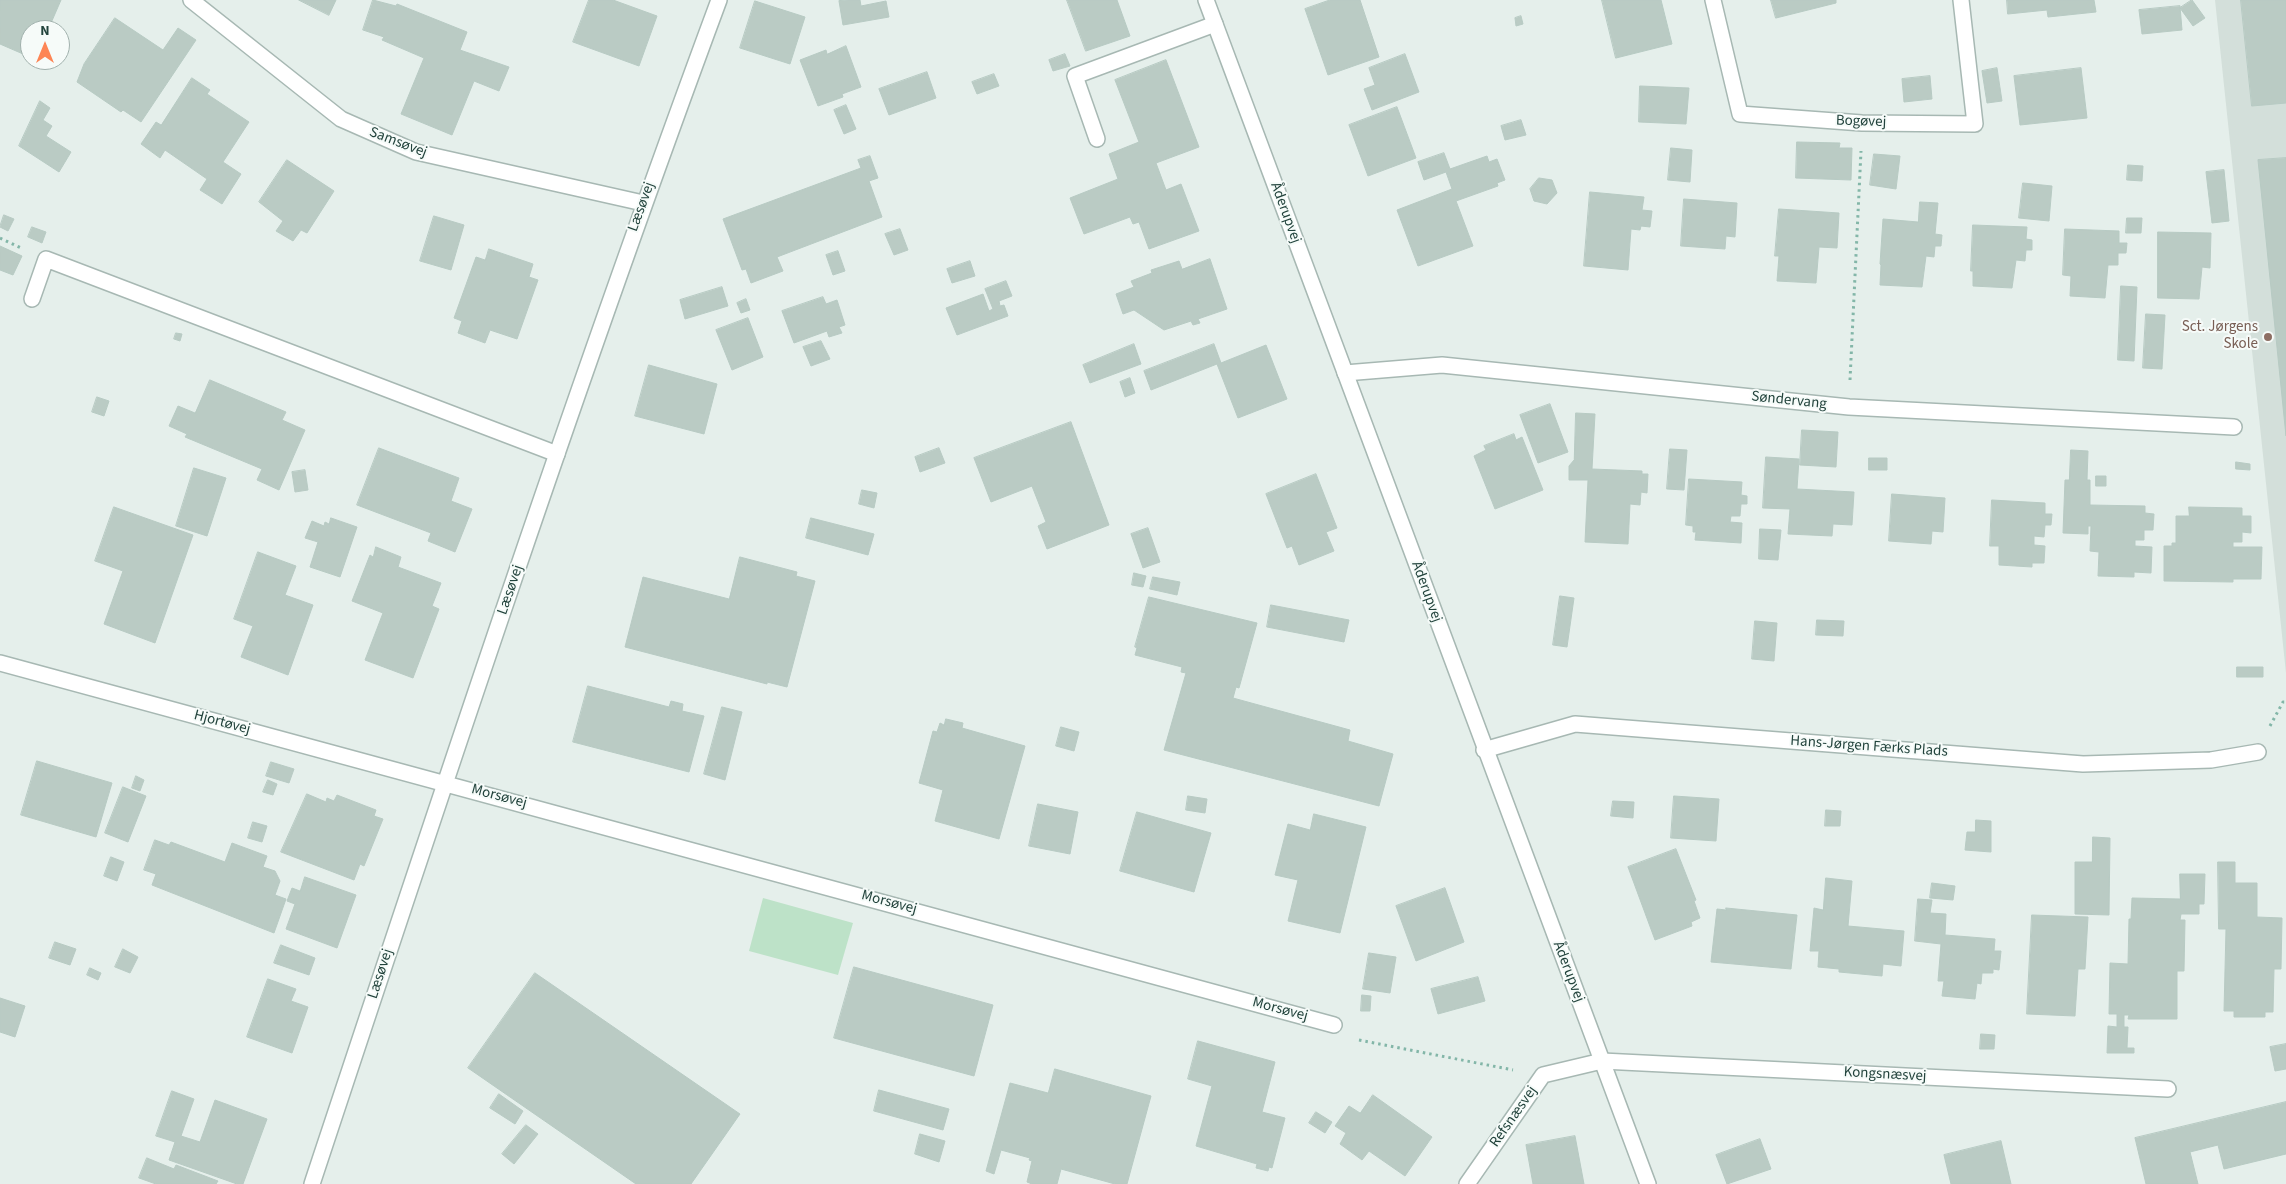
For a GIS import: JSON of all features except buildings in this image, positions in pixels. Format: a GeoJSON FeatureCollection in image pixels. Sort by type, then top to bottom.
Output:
{"type":"FeatureCollection","features":[{"type":"Feature","properties":{"kind":"street","name":"Samsøvej"},"geometry":{"type":"LineString","coordinates":[[190,0],[341,119],[416,152],[643,203]]}},
{"type":"Feature","properties":{"kind":"street","name":"Læsøvej"},"geometry":{"type":"LineString","coordinates":[[312,1184],[444,782],[643,203],[718,0]]}},
{"type":"Feature","properties":{"kind":"street","name":"Åderupvej"},"geometry":{"type":"LineString","coordinates":[[1206,0],[1484,750],[1648,1184]]}},
{"type":"Feature","properties":{"kind":"street","name":"Bogøvej"},"geometry":{"type":"LineString","coordinates":[[1713,0],[1740,114],[1862,123],[1975,124],[1961,0]]}},
{"type":"Feature","properties":{"kind":"street"},"geometry":{"type":"LineString","coordinates":[[1097,139],[1074,76],[1216,24]]}},
{"type":"Feature","properties":{"kind":"street"},"geometry":{"type":"LineString","coordinates":[[32,299],[46,259],[558,454]]}},
{"type":"Feature","properties":{"kind":"street","name":"Søndervang"},"geometry":{"type":"LineString","coordinates":[[1345,373],[1442,366],[1849,407],[2234,427]]}},
{"type":"Feature","properties":{"kind":"street","name":"Hjortøvej"},"geometry":{"type":"LineString","coordinates":[[0,663],[444,782]]}},
{"type":"Feature","properties":{"kind":"street","name":"Hans-Jørgen Færks Plads"},"geometry":{"type":"LineString","coordinates":[[1484,750],[1575,724],[2084,764],[2211,760],[2258,752]]}},
{"type":"Feature","properties":{"kind":"street","name":"Morsøvej"},"geometry":{"type":"LineString","coordinates":[[444,782],[1334,1025]]}},
{"type":"Feature","properties":{"kind":"street","name":"Refsnæsvej"},"geometry":{"type":"LineString","coordinates":[[1467,1184],[1543,1076],[1602,1062]]}},
{"type":"Feature","properties":{"kind":"street","name":"Kongsnæsvej"},"geometry":{"type":"LineString","coordinates":[[1602,1062],[2168,1089]]}},
{"type":"Feature","properties":{"kind":"path"},"geometry":{"type":"LineString","coordinates":[[1849,407],[1862,123]]}},
{"type":"Feature","properties":{"kind":"path"},"geometry":{"type":"LineString","coordinates":[[1334,1025],[1359,1040],[1543,1076]]}},
{"type":"Feature","properties":{"kind":"shaded area","name":"Sct. Jørgens Skole"},"geometry":{"type":"Polygon","coordinates":[[[2215,0],[2286,0],[2286,673],[2215,0]]]}},
{"type":"Feature","properties":{"kind":"green space"},"geometry":{"type":"Polygon","coordinates":[[[763,898],[853,923],[838,975],[749,951],[763,898]]]}},
{"type":"Feature","properties":{"kind":"place","name":"Sct. Jørgens Skole"},"geometry":{"type":"Point","coordinates":[2268,337]}}]}
